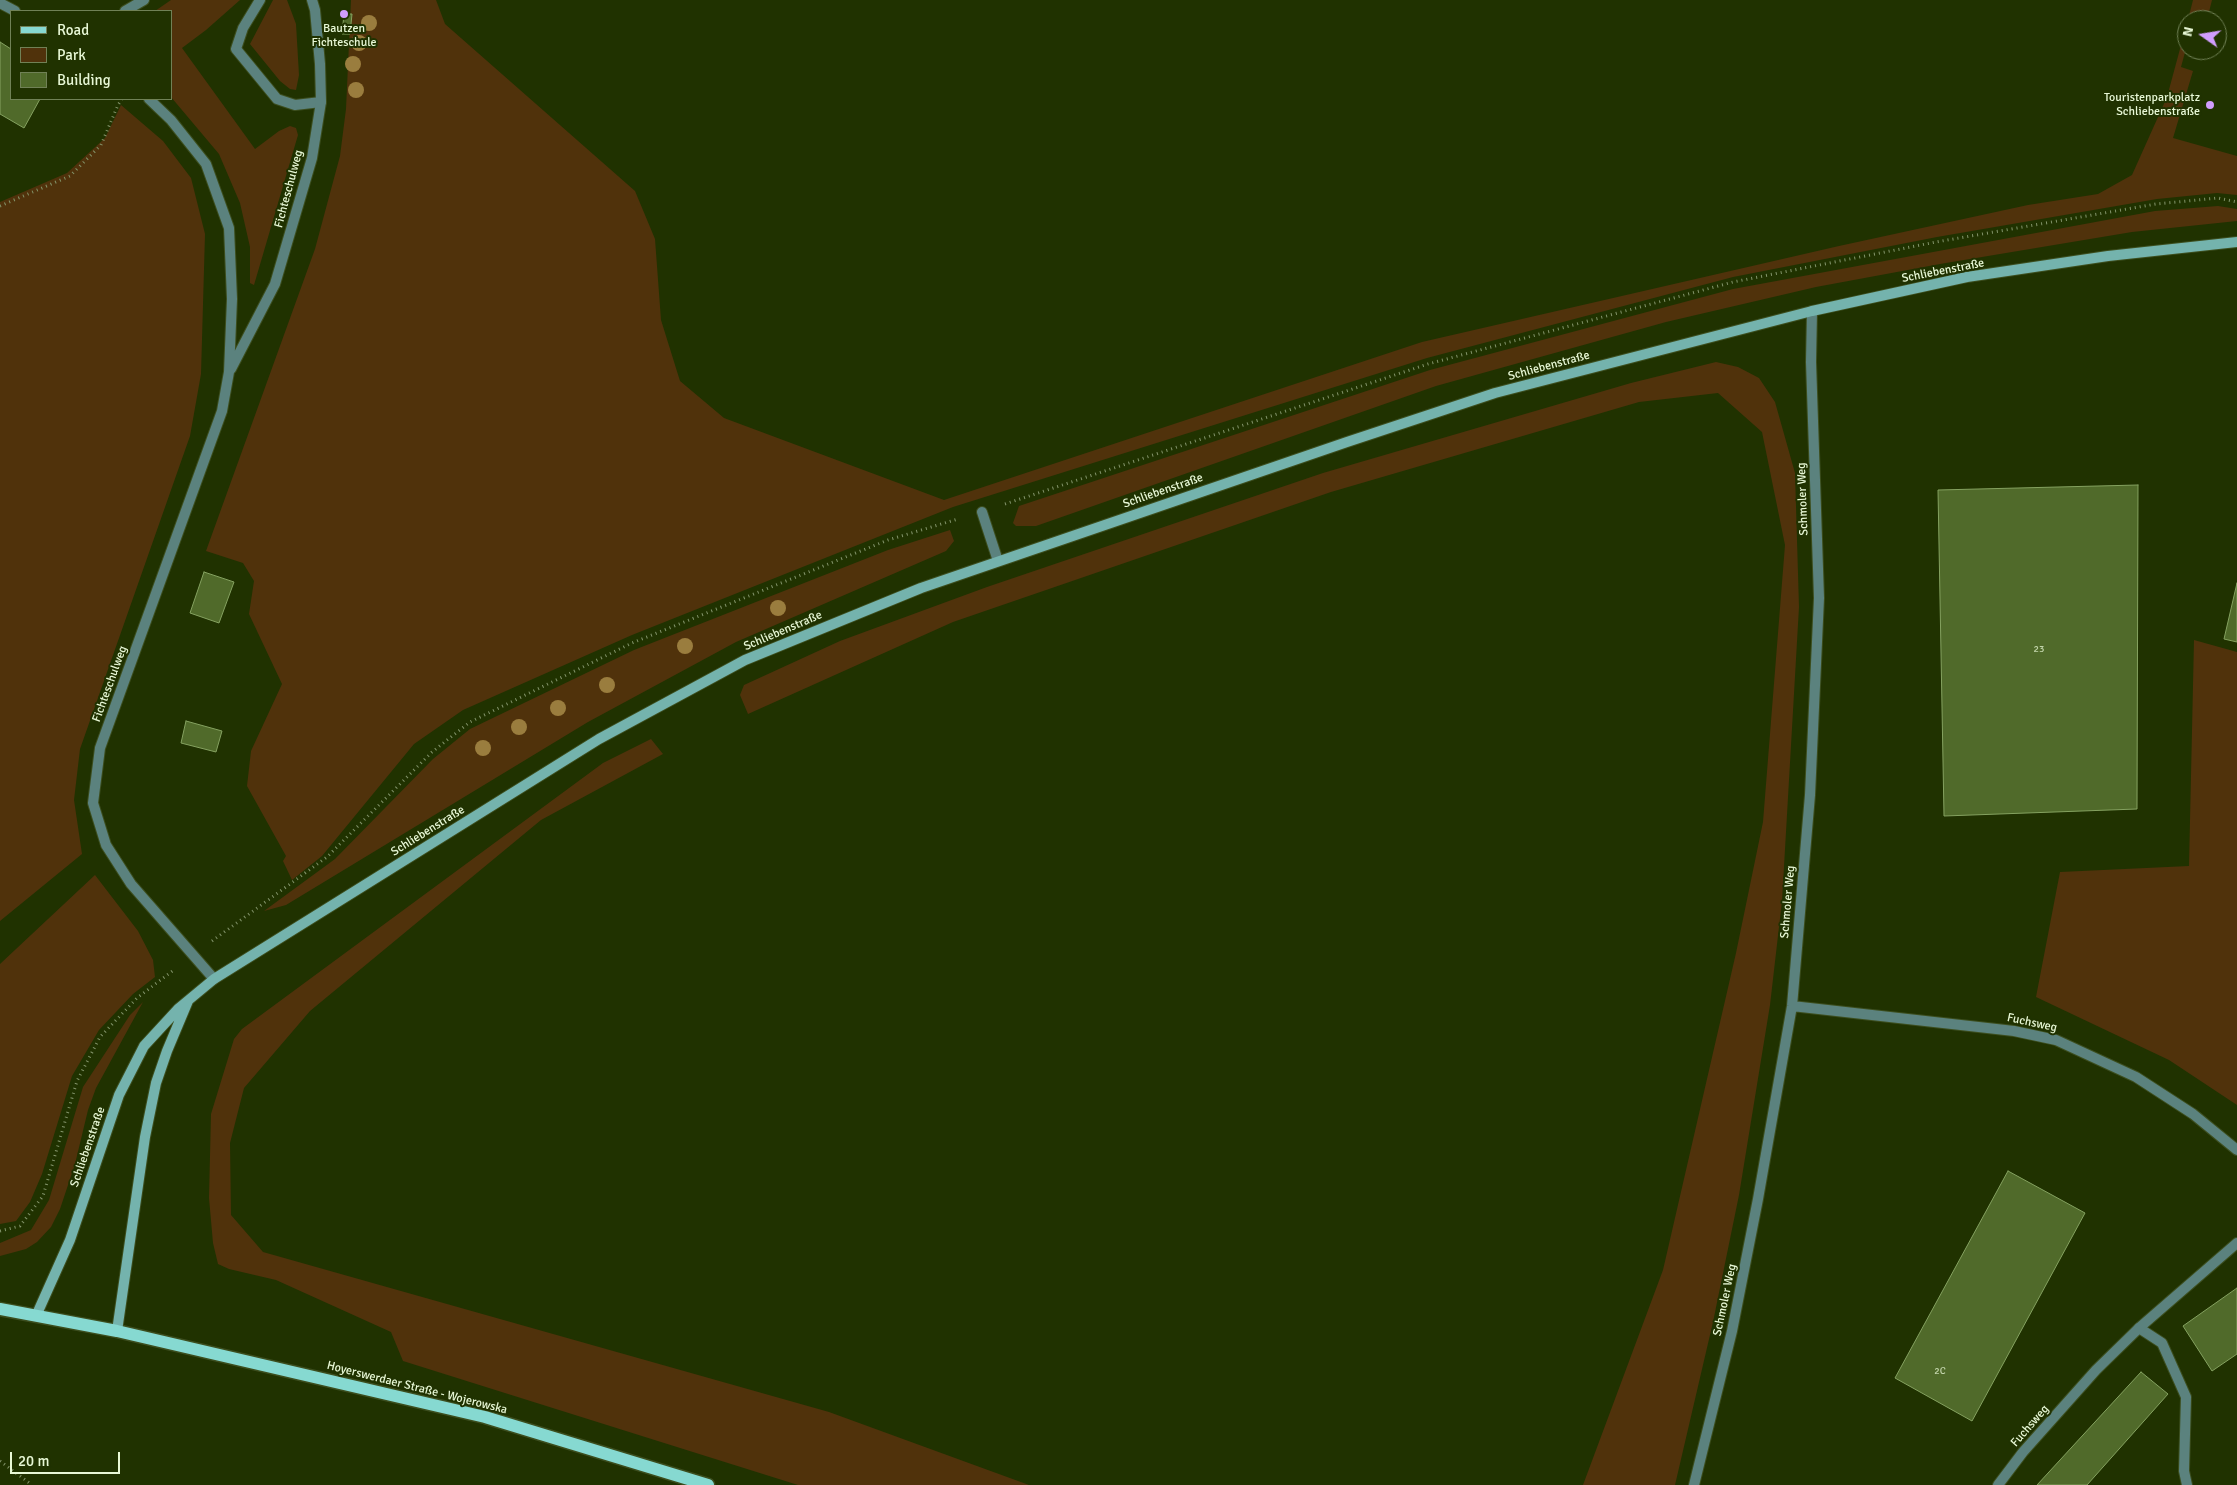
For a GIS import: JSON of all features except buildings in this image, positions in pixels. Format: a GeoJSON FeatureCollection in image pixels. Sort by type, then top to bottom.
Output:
{"type":"FeatureCollection","features":[{"type":"Feature","properties":{"kind":"main road","name":"Schliebenstraße"},"geometry":{"type":"LineString","coordinates":[[36,1316],[70,1240],[119,1095],[144,1046],[179,1008],[214,979],[599,739],[745,660],[921,588],[1495,393],[1812,311],[1967,277],[2108,256],[2237,242]]}},
{"type":"Feature","properties":{"kind":"main road","name":"Schliebenstraße"},"geometry":{"type":"LineString","coordinates":[[117,1331],[145,1138],[156,1083],[188,1001]]}},
{"type":"Feature","properties":{"kind":"main road"},"geometry":{"type":"LineString","coordinates":[[0,1309],[36,1316]]}},
{"type":"Feature","properties":{"kind":"main road","name":"Hoyerswerdaer Straße - Wojerowska"},"geometry":{"type":"LineString","coordinates":[[36,1316],[117,1331],[485,1417],[708,1485]]}},
{"type":"Feature","properties":{"kind":"street"},"geometry":{"type":"LineString","coordinates":[[127,10],[144,0]]}},
{"type":"Feature","properties":{"kind":"street"},"geometry":{"type":"LineString","coordinates":[[260,0],[243,28],[236,50],[277,99],[295,105],[321,102]]}},
{"type":"Feature","properties":{"kind":"street","name":"Fichteschulweg"},"geometry":{"type":"LineString","coordinates":[[229,372],[275,284],[312,158],[321,102],[316,19],[312,0]]}},
{"type":"Feature","properties":{"kind":"street"},"geometry":{"type":"LineString","coordinates":[[0,3],[13,10]]}},
{"type":"Feature","properties":{"kind":"street","name":"Fichteschulweg"},"geometry":{"type":"LineString","coordinates":[[150,100],[171,120],[206,164],[229,228],[232,299],[229,372],[222,410],[100,748],[93,803],[106,845],[131,884],[214,979]]}},
{"type":"Feature","properties":{"kind":"street","name":"Schmoler Weg"},"geometry":{"type":"LineString","coordinates":[[1694,1485],[1732,1331],[1758,1199],[1792,1006],[1810,795],[1819,598],[1811,362],[1812,311]]}},
{"type":"Feature","properties":{"kind":"street"},"geometry":{"type":"LineString","coordinates":[[982,512],[998,561]]}},
{"type":"Feature","properties":{"kind":"street","name":"Fuchsweg"},"geometry":{"type":"LineString","coordinates":[[1792,1006],[2014,1030],[2056,1040],[2136,1077],[2193,1114],[2237,1150]]}},
{"type":"Feature","properties":{"kind":"street","name":"Fuchsweg"},"geometry":{"type":"LineString","coordinates":[[1998,1485],[2023,1452],[2096,1370],[2139,1328],[2237,1243]]}},
{"type":"Feature","properties":{"kind":"street"},"geometry":{"type":"LineString","coordinates":[[2139,1328],[2162,1344],[2186,1397],[2184,1471],[2188,1485]]}},
{"type":"Feature","properties":{"kind":"path"},"geometry":{"type":"LineString","coordinates":[[0,206],[70,176],[101,145],[121,100]]}},
{"type":"Feature","properties":{"kind":"path"},"geometry":{"type":"LineString","coordinates":[[0,1462],[32,1485]]}},
{"type":"Feature","properties":{"kind":"green space"},"geometry":{"type":"Polygon","coordinates":[[[171,0],[240,0],[182,48],[255,149],[279,131],[290,126],[296,128],[298,135],[254,285],[250,283],[250,247],[240,203],[219,154],[172,98],[172,10],[156,10],[171,0]]]}},
{"type":"Feature","properties":{"kind":"green space"},"geometry":{"type":"Polygon","coordinates":[[[273,0],[287,0],[296,24],[299,75],[296,90],[290,89],[280,81],[250,44],[273,0]]]}},
{"type":"Feature","properties":{"kind":"green space"},"geometry":{"type":"Polygon","coordinates":[[[351,0],[436,0],[445,24],[635,191],[655,239],[661,320],[680,381],[724,418],[944,500],[1422,342],[1839,246],[2028,205],[2098,194],[2132,175],[2167,97],[2177,60],[2183,60],[2181,67],[2193,71],[2173,138],[2237,156],[2237,195],[2217,193],[2157,199],[1937,237],[1733,277],[1427,358],[953,507],[632,635],[463,710],[414,744],[322,856],[292,880],[283,861],[286,856],[247,786],[251,751],[282,684],[249,614],[254,581],[243,563],[206,551],[315,249],[340,156],[346,109],[351,0]]]}},
{"type":"Feature","properties":{"kind":"green space"},"geometry":{"type":"Polygon","coordinates":[[[2193,0],[2212,0],[2210,10],[2190,10],[2193,0]]]}},
{"type":"Feature","properties":{"kind":"green space"},"geometry":{"type":"Polygon","coordinates":[[[121,105],[163,141],[191,178],[205,234],[201,374],[190,436],[80,749],[74,800],[82,854],[0,921],[0,202],[67,173],[105,138],[121,105]]]}},
{"type":"Feature","properties":{"kind":"green space"},"geometry":{"type":"Polygon","coordinates":[[[2218,206],[2237,209],[2237,221],[2132,232],[1940,264],[1816,287],[1666,322],[1436,386],[1036,526],[1016,526],[1013,523],[1019,506],[1430,370],[1733,289],[2155,211],[2218,206]]]}},
{"type":"Feature","properties":{"kind":"green space"},"geometry":{"type":"Polygon","coordinates":[[[1716,362],[1738,367],[1759,378],[1775,402],[1795,473],[1799,607],[1782,901],[1770,1005],[1739,1195],[1713,1322],[1675,1485],[1583,1485],[1663,1270],[1736,953],[1763,822],[1785,545],[1762,432],[1718,393],[1639,402],[1331,492],[953,622],[748,714],[740,695],[744,685],[840,641],[987,587],[1323,473],[1631,383],[1716,362]]]}},
{"type":"Feature","properties":{"kind":"green space"},"geometry":{"type":"Polygon","coordinates":[[[950,530],[954,541],[946,551],[736,642],[588,722],[286,905],[264,911],[335,859],[433,759],[470,729],[634,650],[888,550],[950,530]]]}},
{"type":"Feature","properties":{"kind":"green space"},"geometry":{"type":"Polygon","coordinates":[[[2194,640],[2237,652],[2237,1105],[2169,1060],[2036,997],[2060,872],[2189,866],[2194,640]]]}},
{"type":"Feature","properties":{"kind":"green space"},"geometry":{"type":"Polygon","coordinates":[[[651,739],[663,754],[541,820],[310,1011],[244,1088],[230,1143],[231,1215],[263,1252],[829,1412],[1029,1485],[798,1485],[403,1361],[391,1332],[276,1280],[229,1269],[218,1264],[213,1243],[209,1198],[211,1114],[234,1039],[242,1029],[603,763],[651,739]]]}},
{"type":"Feature","properties":{"kind":"green space"},"geometry":{"type":"Polygon","coordinates":[[[95,875],[138,931],[153,960],[155,977],[133,994],[99,1030],[72,1076],[42,1174],[30,1202],[16,1221],[0,1224],[0,964],[95,875]]]}},
{"type":"Feature","properties":{"kind":"green space"},"geometry":{"type":"Polygon","coordinates":[[[143,1002],[96,1088],[88,1110],[75,1164],[60,1209],[51,1227],[37,1242],[26,1249],[0,1256],[0,1243],[31,1230],[49,1200],[83,1087],[130,1015],[143,1002]]]}},
{"type":"Feature","properties":{"kind":"place","name":"Bautzen Fichteschule"},"geometry":{"type":"Point","coordinates":[344,14]}},
{"type":"Feature","properties":{"kind":"place","name":"Touristenparkplatz Schliebenstraße"},"geometry":{"type":"Point","coordinates":[2210,105]}}]}
